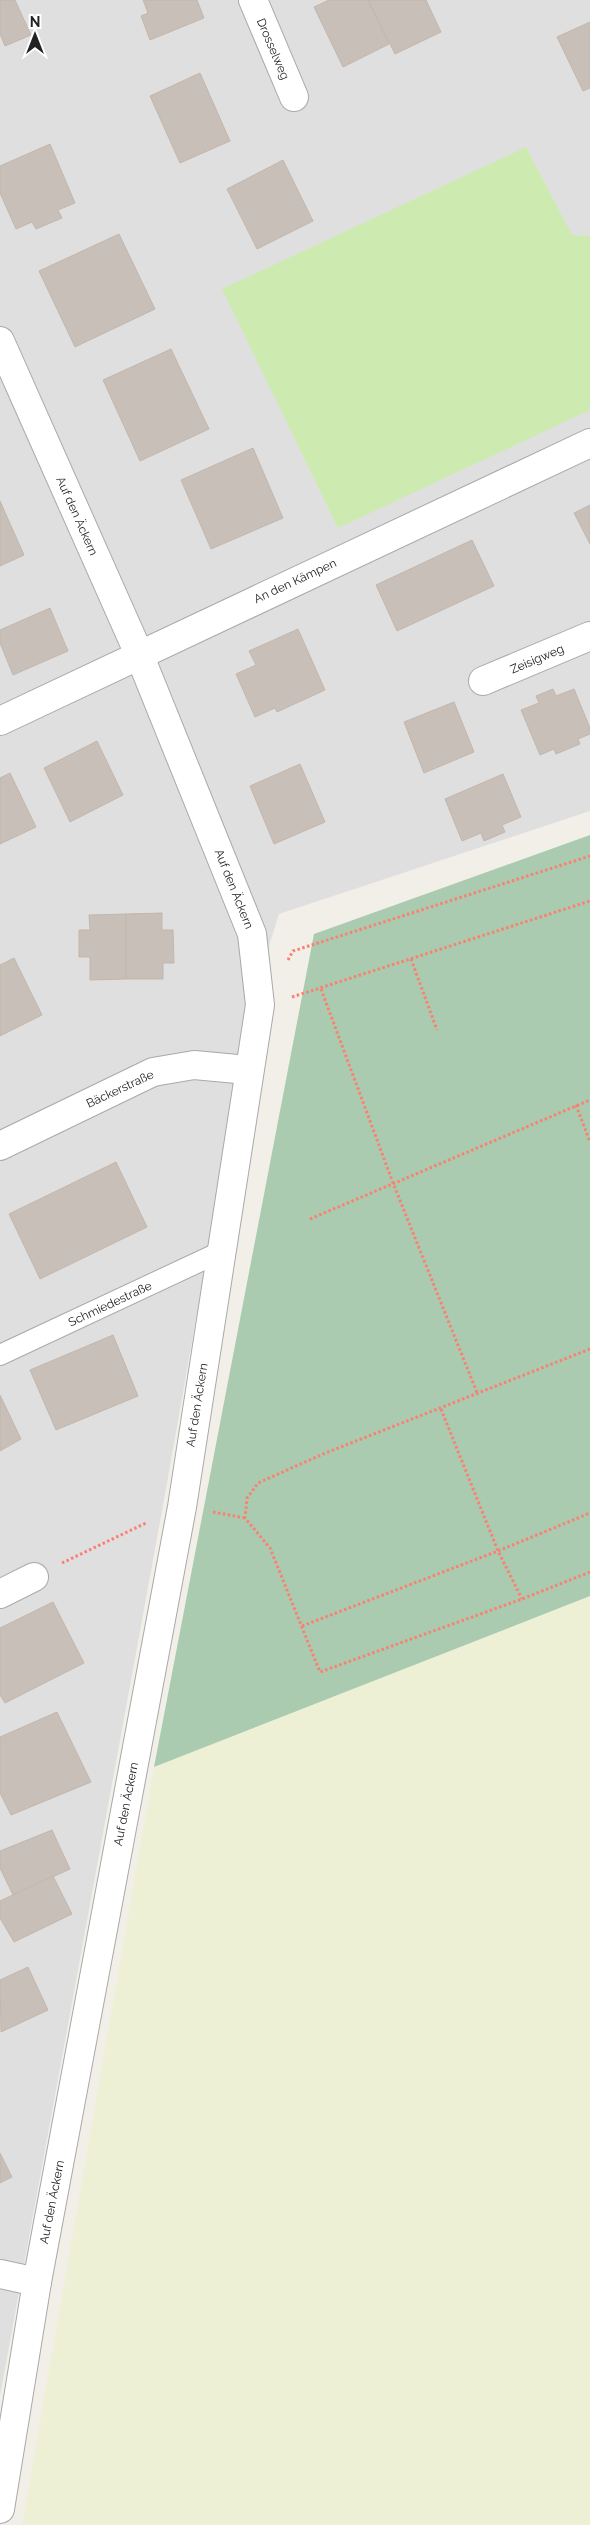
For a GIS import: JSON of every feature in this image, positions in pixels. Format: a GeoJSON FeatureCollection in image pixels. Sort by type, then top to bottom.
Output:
{"type":"FeatureCollection","features":[{"type":"Feature","properties":{"kind":"street","name":"Drosselweg"},"geometry":{"type":"LineString","coordinates":[[253,0],[294,97]]}},
{"type":"Feature","properties":{"kind":"street","name":"Auf den Äckern"},"geometry":{"type":"LineString","coordinates":[[0,341],[139,654],[252,934],[260,1005],[248,1070],[182,1506],[37,2282],[0,2509]]}},
{"type":"Feature","properties":{"kind":"street","name":"An den Kämpen"},"geometry":{"type":"LineString","coordinates":[[0,721],[590,443]]}},
{"type":"Feature","properties":{"kind":"street","name":"Zeisigweg"},"geometry":{"type":"LineString","coordinates":[[483,681],[590,636]]}},
{"type":"Feature","properties":{"kind":"street","name":"Bäckerstraße"},"geometry":{"type":"LineString","coordinates":[[0,1146],[153,1072],[194,1065],[248,1070]]}},
{"type":"Feature","properties":{"kind":"street"},"geometry":{"type":"LineString","coordinates":[[0,1594],[34,1577]]}},
{"type":"Feature","properties":{"kind":"street"},"geometry":{"type":"LineString","coordinates":[[0,2274],[37,2282]]}},
{"type":"Feature","properties":{"kind":"lane","name":"Schmiedestraße"},"geometry":{"type":"LineString","coordinates":[[0,1356],[220,1252]]}},
{"type":"Feature","properties":{"kind":"path"},"geometry":{"type":"LineString","coordinates":[[260,1005],[294,951],[590,856]]}},
{"type":"Feature","properties":{"kind":"path"},"geometry":{"type":"LineString","coordinates":[[260,1005],[321,989],[590,901]]}},
{"type":"Feature","properties":{"kind":"path"},"geometry":{"type":"LineString","coordinates":[[411,959],[438,1030]]}},
{"type":"Feature","properties":{"kind":"path"},"geometry":{"type":"LineString","coordinates":[[321,989],[393,1183],[478,1395]]}},
{"type":"Feature","properties":{"kind":"path"},"geometry":{"type":"LineString","coordinates":[[310,1219],[590,1100]]}},
{"type":"Feature","properties":{"kind":"path"},"geometry":{"type":"LineString","coordinates":[[576,1105],[590,1142]]}},
{"type":"Feature","properties":{"kind":"path"},"geometry":{"type":"LineString","coordinates":[[590,1349],[478,1395],[322,1454],[258,1482],[247,1498],[245,1518],[270,1548],[320,1672],[522,1599],[590,1572]]}},
{"type":"Feature","properties":{"kind":"path"},"geometry":{"type":"LineString","coordinates":[[441,1409],[498,1552],[522,1599]]}},
{"type":"Feature","properties":{"kind":"path"},"geometry":{"type":"LineString","coordinates":[[34,1577],[182,1506]]}},
{"type":"Feature","properties":{"kind":"path"},"geometry":{"type":"LineString","coordinates":[[302,1626],[498,1552],[590,1513]]}},
{"type":"Feature","properties":{"kind":"shaded area"},"geometry":{"type":"Polygon","coordinates":[[[0,0],[590,0],[590,811],[279,914],[252,1000],[166,1489],[0,2396],[0,0]]]}},
{"type":"Feature","properties":{"kind":"green space"},"geometry":{"type":"Polygon","coordinates":[[[526,147],[572,235],[590,236],[590,410],[338,528],[222,289],[526,147]]]}},
{"type":"Feature","properties":{"kind":"green space"},"geometry":{"type":"Polygon","coordinates":[[[590,835],[590,1596],[154,1767],[314,934],[590,835]]]}},
{"type":"Feature","properties":{"kind":"green space"},"geometry":{"type":"Polygon","coordinates":[[[590,1596],[590,2525],[22,2525],[154,1767],[590,1596]]]}},
{"type":"Feature","properties":{"kind":"building"},"geometry":{"type":"Polygon","coordinates":[[[0,0],[15,0],[31,35],[5,46],[0,34],[0,0]]]}},
{"type":"Feature","properties":{"kind":"building"},"geometry":{"type":"Polygon","coordinates":[[[143,0],[197,0],[204,18],[150,40],[141,16],[148,13],[143,0]]]}},
{"type":"Feature","properties":{"kind":"building"},"geometry":{"type":"Polygon","coordinates":[[[329,0],[368,0],[389,44],[343,67],[314,7],[329,0]]]}},
{"type":"Feature","properties":{"kind":"building"},"geometry":{"type":"Polygon","coordinates":[[[368,0],[426,0],[441,32],[395,54],[368,0]]]}},
{"type":"Feature","properties":{"kind":"building"},"geometry":{"type":"Polygon","coordinates":[[[590,22],[590,88],[583,91],[557,37],[590,22]]]}},
{"type":"Feature","properties":{"kind":"building"},"geometry":{"type":"Polygon","coordinates":[[[200,73],[230,141],[180,163],[150,96],[200,73]]]}},
{"type":"Feature","properties":{"kind":"building"},"geometry":{"type":"Polygon","coordinates":[[[50,144],[75,203],[58,210],[62,218],[36,229],[32,222],[16,229],[0,193],[0,166],[50,144]]]}},
{"type":"Feature","properties":{"kind":"building"},"geometry":{"type":"Polygon","coordinates":[[[283,160],[313,221],[257,249],[227,189],[283,160]]]}},
{"type":"Feature","properties":{"kind":"building"},"geometry":{"type":"Polygon","coordinates":[[[119,234],[155,309],[75,347],[39,271],[119,234]]]}},
{"type":"Feature","properties":{"kind":"building"},"geometry":{"type":"Polygon","coordinates":[[[171,349],[209,429],[140,461],[103,380],[171,349]]]}},
{"type":"Feature","properties":{"kind":"building"},"geometry":{"type":"Polygon","coordinates":[[[253,448],[283,518],[211,549],[181,480],[253,448]]]}},
{"type":"Feature","properties":{"kind":"building"},"geometry":{"type":"Polygon","coordinates":[[[0,501],[24,555],[0,566],[0,501]]]}},
{"type":"Feature","properties":{"kind":"building"},"geometry":{"type":"Polygon","coordinates":[[[590,505],[590,544],[574,513],[590,505]]]}},
{"type":"Feature","properties":{"kind":"building"},"geometry":{"type":"Polygon","coordinates":[[[472,540],[494,586],[397,631],[376,585],[472,540]]]}},
{"type":"Feature","properties":{"kind":"building"},"geometry":{"type":"Polygon","coordinates":[[[50,608],[68,651],[13,675],[0,643],[0,630],[50,608]]]}},
{"type":"Feature","properties":{"kind":"building"},"geometry":{"type":"Polygon","coordinates":[[[298,629],[325,690],[277,712],[275,708],[255,717],[236,674],[256,665],[249,651],[298,629]]]}},
{"type":"Feature","properties":{"kind":"building"},"geometry":{"type":"Polygon","coordinates":[[[553,689],[556,696],[574,689],[590,728],[590,734],[578,739],[580,744],[556,754],[554,749],[540,755],[521,710],[539,703],[536,696],[553,689]]]}},
{"type":"Feature","properties":{"kind":"building"},"geometry":{"type":"Polygon","coordinates":[[[454,702],[474,752],[424,773],[404,722],[454,702]]]}},
{"type":"Feature","properties":{"kind":"building"},"geometry":{"type":"Polygon","coordinates":[[[97,741],[123,795],[70,822],[44,768],[97,741]]]}},
{"type":"Feature","properties":{"kind":"building"},"geometry":{"type":"Polygon","coordinates":[[[300,764],[325,822],[274,844],[250,786],[300,764]]]}},
{"type":"Feature","properties":{"kind":"building"},"geometry":{"type":"Polygon","coordinates":[[[10,773],[36,827],[0,844],[0,778],[10,773]]]}},
{"type":"Feature","properties":{"kind":"building"},"geometry":{"type":"Polygon","coordinates":[[[503,774],[521,817],[502,825],[505,832],[484,841],[481,833],[462,841],[445,799],[503,774]]]}},
{"type":"Feature","properties":{"kind":"building"},"geometry":{"type":"Polygon","coordinates":[[[162,913],[162,930],[173,930],[174,963],[163,963],[163,979],[126,979],[126,914],[162,913]]]}},
{"type":"Feature","properties":{"kind":"building"},"geometry":{"type":"Polygon","coordinates":[[[126,914],[126,979],[90,980],[90,957],[79,957],[79,930],[90,930],[89,915],[126,914]]]}},
{"type":"Feature","properties":{"kind":"building"},"geometry":{"type":"Polygon","coordinates":[[[14,958],[42,1015],[0,1036],[0,965],[14,958]]]}},
{"type":"Feature","properties":{"kind":"building"},"geometry":{"type":"Polygon","coordinates":[[[116,1162],[147,1227],[40,1279],[9,1214],[116,1162]]]}},
{"type":"Feature","properties":{"kind":"building"},"geometry":{"type":"Polygon","coordinates":[[[113,1335],[138,1396],[56,1430],[30,1370],[113,1335]]]}},
{"type":"Feature","properties":{"kind":"building"},"geometry":{"type":"Polygon","coordinates":[[[0,1395],[21,1439],[0,1451],[0,1395]]]}},
{"type":"Feature","properties":{"kind":"building"},"geometry":{"type":"Polygon","coordinates":[[[53,1602],[84,1663],[5,1703],[0,1695],[0,1628],[53,1602]]]}},
{"type":"Feature","properties":{"kind":"building"},"geometry":{"type":"Polygon","coordinates":[[[57,1712],[91,1782],[11,1815],[0,1793],[0,1737],[57,1712]]]}},
{"type":"Feature","properties":{"kind":"building"},"geometry":{"type":"Polygon","coordinates":[[[52,1830],[70,1869],[13,1895],[0,1868],[0,1851],[52,1830]]]}},
{"type":"Feature","properties":{"kind":"building"},"geometry":{"type":"Polygon","coordinates":[[[53,1876],[72,1914],[14,1942],[0,1918],[0,1901],[53,1876]]]}},
{"type":"Feature","properties":{"kind":"building"},"geometry":{"type":"Polygon","coordinates":[[[28,1967],[48,2010],[1,2032],[0,1980],[28,1967]]]}},
{"type":"Feature","properties":{"kind":"building"},"geometry":{"type":"Polygon","coordinates":[[[0,2153],[12,2177],[0,2183],[0,2153]]]}}]}
